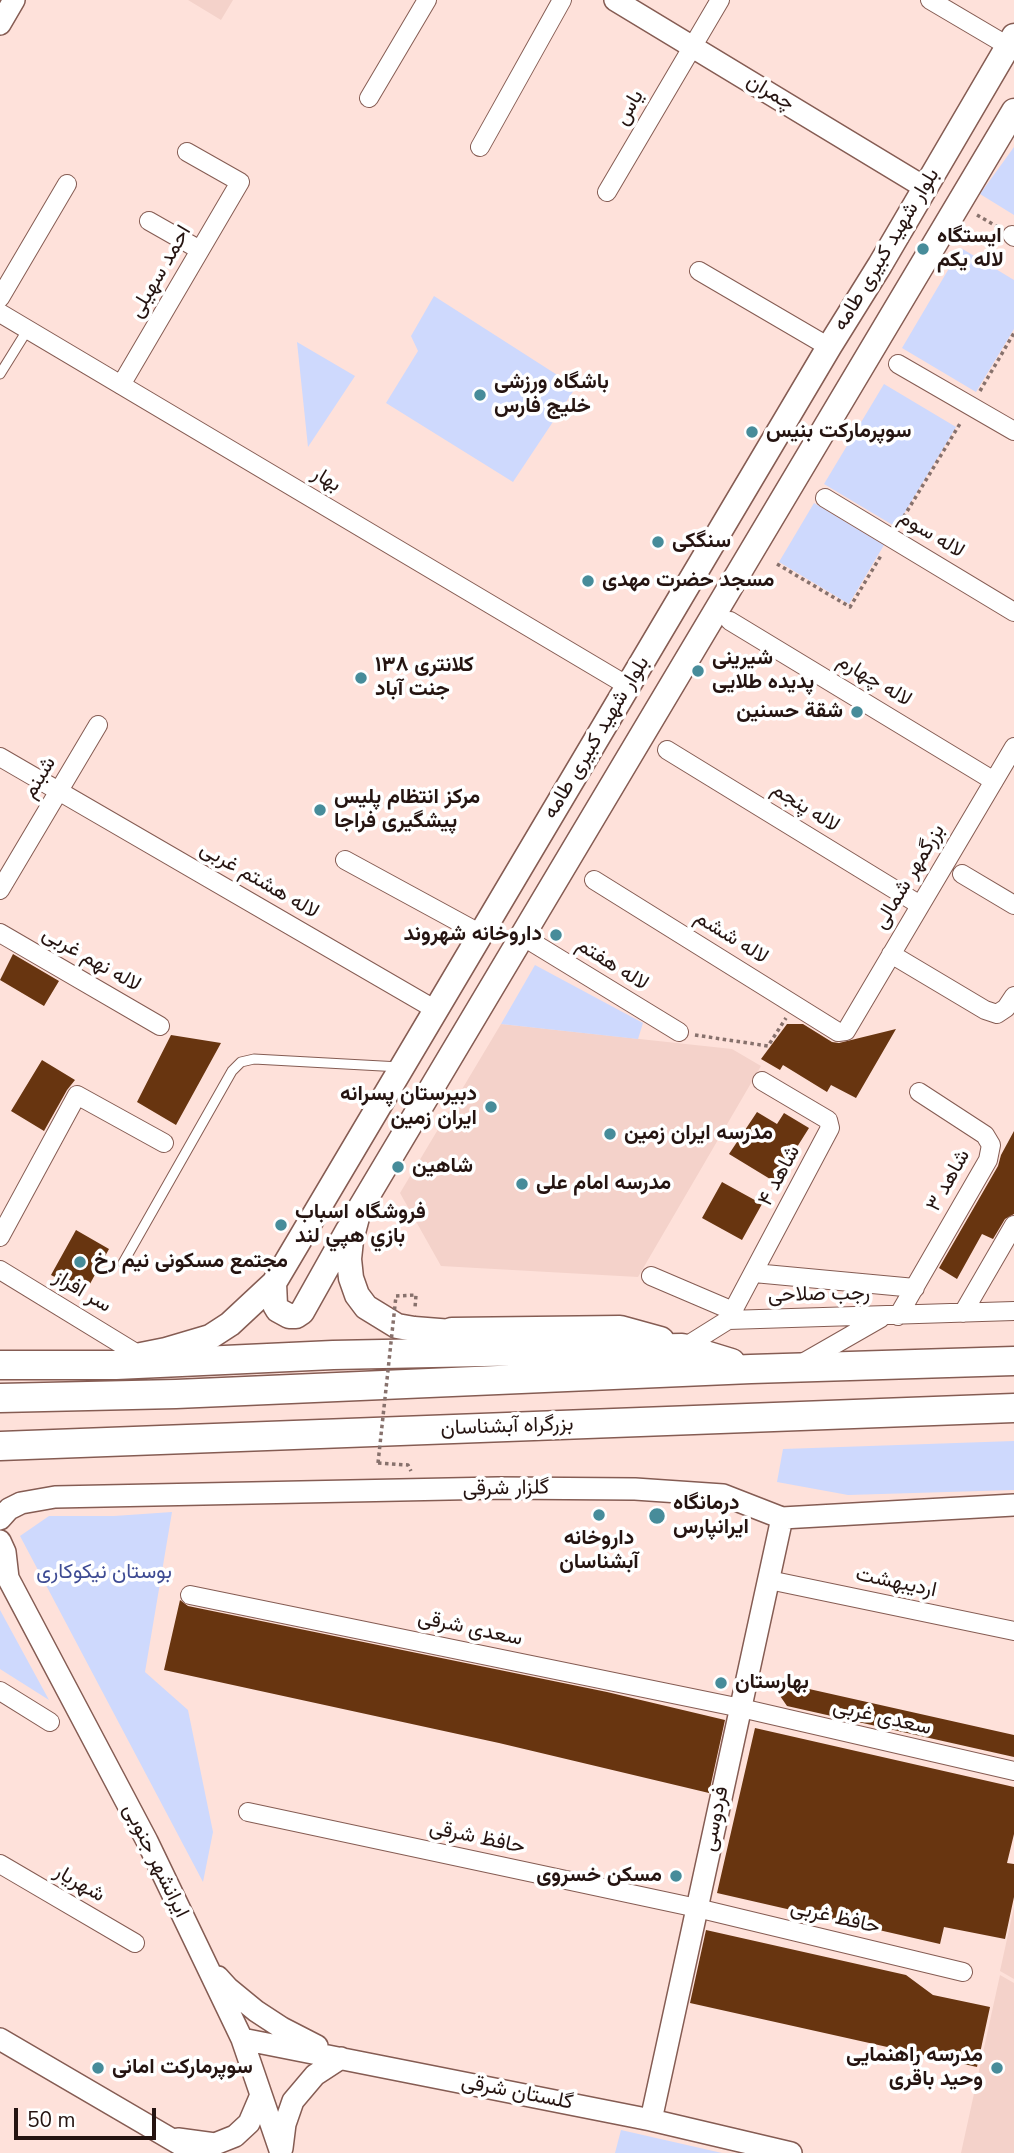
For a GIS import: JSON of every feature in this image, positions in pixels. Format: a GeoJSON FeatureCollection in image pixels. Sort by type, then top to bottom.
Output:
{"type":"FeatureCollection","features":[{"type":"Feature","properties":{"kind":"highway"},"geometry":{"type":"LineString","coordinates":[[452,1332],[620,1329],[751,1369]]}},
{"type":"Feature","properties":{"kind":"highway"},"geometry":{"type":"LineString","coordinates":[[0,1365],[333,1354],[682,1348]]}},
{"type":"Feature","properties":{"kind":"highway"},"geometry":{"type":"LineString","coordinates":[[0,1398],[229,1392],[1008,1358]]}},
{"type":"Feature","properties":{"kind":"highway","name":"بزرگراه آبشناسان"},"geometry":{"type":"LineString","coordinates":[[0,1446],[1010,1408]]}},
{"type":"Feature","properties":{"kind":"main road","name":"بلوار شهید کبیری طامه"},"geometry":{"type":"LineString","coordinates":[[127,1360],[210,1337],[230,1324],[274,1283],[1011,41]]}},
{"type":"Feature","properties":{"kind":"main road","name":"بلوار شهید کبیری طامه"},"geometry":{"type":"LineString","coordinates":[[452,1332],[397,1326],[381,1318],[362,1301],[351,1278],[349,1259],[359,1210],[1014,111]]}},
{"type":"Feature","properties":{"kind":"main road"},"geometry":{"type":"LineString","coordinates":[[880,265],[894,260],[908,269],[911,282]]}},
{"type":"Feature","properties":{"kind":"main road"},"geometry":{"type":"LineString","coordinates":[[274,1283],[275,1305],[278,1310],[289,1316],[302,1312],[359,1210]]}},
{"type":"Feature","properties":{"kind":"street"},"geometry":{"type":"LineString","coordinates":[[0,24],[14,0]]}},
{"type":"Feature","properties":{"kind":"street"},"geometry":{"type":"LineString","coordinates":[[369,99],[427,0]]}},
{"type":"Feature","properties":{"kind":"street"},"geometry":{"type":"LineString","coordinates":[[480,147],[562,0]]}},
{"type":"Feature","properties":{"kind":"street","name":"چمران"},"geometry":{"type":"LineString","coordinates":[[615,0],[924,187]]}},
{"type":"Feature","properties":{"kind":"street","name":"یاس"},"geometry":{"type":"LineString","coordinates":[[607,192],[720,0]]}},
{"type":"Feature","properties":{"kind":"street"},"geometry":{"type":"LineString","coordinates":[[930,0],[1011,41]]}},
{"type":"Feature","properties":{"kind":"street","name":"احمد سهیلی"},"geometry":{"type":"LineString","coordinates":[[121,385],[240,182],[187,152]]}},
{"type":"Feature","properties":{"kind":"street"},"geometry":{"type":"LineString","coordinates":[[0,298],[67,184]]}},
{"type":"Feature","properties":{"kind":"street"},"geometry":{"type":"LineString","coordinates":[[149,220],[200,250]]}},
{"type":"Feature","properties":{"kind":"street"},"geometry":{"type":"LineString","coordinates":[[699,271],[829,347]]}},
{"type":"Feature","properties":{"kind":"street","name":"بهار"},"geometry":{"type":"LineString","coordinates":[[0,313],[628,686]]}},
{"type":"Feature","properties":{"kind":"street"},"geometry":{"type":"LineString","coordinates":[[898,364],[1014,431]]}},
{"type":"Feature","properties":{"kind":"street","name":"لاله سوم"},"geometry":{"type":"LineString","coordinates":[[825,498],[1014,612]]}},
{"type":"Feature","properties":{"kind":"street","name":"لاله چهارم"},"geometry":{"type":"LineString","coordinates":[[730,621],[1003,774]]}},
{"type":"Feature","properties":{"kind":"street","name":"شبنم"},"geometry":{"type":"LineString","coordinates":[[0,891],[97,726]]}},
{"type":"Feature","properties":{"kind":"street","name":"بزرگمهر شمالی"},"geometry":{"type":"LineString","coordinates":[[846,1031],[920,905],[1003,774],[1014,747]]}},
{"type":"Feature","properties":{"kind":"street","name":"لاله پنجم"},"geometry":{"type":"LineString","coordinates":[[667,750],[920,905]]}},
{"type":"Feature","properties":{"kind":"street","name":"لاله هشتم غربی"},"geometry":{"type":"LineString","coordinates":[[0,757],[436,1010]]}},
{"type":"Feature","properties":{"kind":"street"},"geometry":{"type":"LineString","coordinates":[[345,860],[481,934]]}},
{"type":"Feature","properties":{"kind":"street"},"geometry":{"type":"LineString","coordinates":[[962,874],[1014,905]]}},
{"type":"Feature","properties":{"kind":"street","name":"لاله ششم"},"geometry":{"type":"LineString","coordinates":[[594,880],[838,1032],[846,1031]]}},
{"type":"Feature","properties":{"kind":"street","name":"لاله نهم غربی"},"geometry":{"type":"LineString","coordinates":[[0,933],[160,1026]]}},
{"type":"Feature","properties":{"kind":"street","name":"لاله هفتم"},"geometry":{"type":"LineString","coordinates":[[522,936],[679,1032]]}},
{"type":"Feature","properties":{"kind":"street"},"geometry":{"type":"LineString","coordinates":[[891,954],[985,1010],[997,1014],[1006,1008],[1014,996]]}},
{"type":"Feature","properties":{"kind":"street","name":"شاهد ۴"},"geometry":{"type":"LineString","coordinates":[[730,1315],[830,1128],[828,1121],[762,1082]]}},
{"type":"Feature","properties":{"kind":"street","name":"شاهد ۳"},"geometry":{"type":"LineString","coordinates":[[891,1316],[915,1288],[988,1160],[991,1145],[985,1135],[919,1092]]}},
{"type":"Feature","properties":{"kind":"street"},"geometry":{"type":"LineString","coordinates":[[0,1237],[77,1096],[164,1143]]}},
{"type":"Feature","properties":{"kind":"street"},"geometry":{"type":"LineString","coordinates":[[963,1313],[1014,1225]]}},
{"type":"Feature","properties":{"kind":"street","name":"سر افراز"},"geometry":{"type":"LineString","coordinates":[[0,1270],[127,1360]]}},
{"type":"Feature","properties":{"kind":"street"},"geometry":{"type":"LineString","coordinates":[[754,1273],[915,1288]]}},
{"type":"Feature","properties":{"kind":"street"},"geometry":{"type":"LineString","coordinates":[[650,1276],[730,1315]]}},
{"type":"Feature","properties":{"kind":"street","name":"رجب صلاحی"},"geometry":{"type":"LineString","coordinates":[[640,1374],[730,1315],[891,1316],[1014,1311]]}},
{"type":"Feature","properties":{"kind":"street"},"geometry":{"type":"LineString","coordinates":[[795,1367],[891,1316]]}},
{"type":"Feature","properties":{"kind":"street","name":"گلزار شرقی"},"geometry":{"type":"LineString","coordinates":[[0,1519],[9,1509],[21,1503],[55,1497],[498,1488],[635,1489],[723,1495],[782,1518],[1014,1505]]}},
{"type":"Feature","properties":{"kind":"street","name":"فردوسی"},"geometry":{"type":"LineString","coordinates":[[651,2120],[782,1518]]}},
{"type":"Feature","properties":{"kind":"street"},"geometry":{"type":"LineString","coordinates":[[0,1541],[5,1552],[4,1573]]}},
{"type":"Feature","properties":{"kind":"street","name":"ایرانشهر جنوبی"},"geometry":{"type":"LineString","coordinates":[[4,1573],[147,1841],[242,2039],[281,2153]]}},
{"type":"Feature","properties":{"kind":"street","name":"اردیبهشت"},"geometry":{"type":"LineString","coordinates":[[769,1580],[1014,1631]]}},
{"type":"Feature","properties":{"kind":"street","name":"سعدی شرقی"},"geometry":{"type":"LineString","coordinates":[[190,1595],[741,1708]]}},
{"type":"Feature","properties":{"kind":"street"},"geometry":{"type":"LineString","coordinates":[[0,1691],[50,1722]]}},
{"type":"Feature","properties":{"kind":"street","name":"سعدی غربی"},"geometry":{"type":"LineString","coordinates":[[741,1708],[1014,1772]]}},
{"type":"Feature","properties":{"kind":"street","name":"حافظ شرقی"},"geometry":{"type":"LineString","coordinates":[[248,1812],[697,1908]]}},
{"type":"Feature","properties":{"kind":"street","name":"شهریار"},"geometry":{"type":"LineString","coordinates":[[0,1864],[135,1942]]}},
{"type":"Feature","properties":{"kind":"street","name":"حافظ غربی"},"geometry":{"type":"LineString","coordinates":[[697,1908],[963,1972]]}},
{"type":"Feature","properties":{"kind":"street"},"geometry":{"type":"LineString","coordinates":[[207,1966],[256,2011],[282,2028],[341,2058],[315,2075],[293,2101],[285,2124],[281,2153]]}},
{"type":"Feature","properties":{"kind":"street"},"geometry":{"type":"LineString","coordinates":[[0,2039],[195,2153]]}},
{"type":"Feature","properties":{"kind":"street","name":"گلستان شرقی"},"geometry":{"type":"LineString","coordinates":[[242,2039],[651,2120],[791,2153]]}},
{"type":"Feature","properties":{"kind":"street"},"geometry":{"type":"LineString","coordinates":[[168,2137],[194,2143],[215,2144],[235,2136],[249,2123],[261,2095]]}},
{"type":"Feature","properties":{"kind":"lane"},"geometry":{"type":"LineString","coordinates":[[0,373],[28,329]]}},
{"type":"Feature","properties":{"kind":"lane"},"geometry":{"type":"LineString","coordinates":[[123,1263],[232,1071],[242,1062],[254,1059],[402,1068]]}},
{"type":"Feature","properties":{"kind":"path"},"geometry":{"type":"LineString","coordinates":[[959,204],[1013,236]]}},
{"type":"Feature","properties":{"kind":"path"},"geometry":{"type":"LineString","coordinates":[[777,564],[850,607],[1014,333]]}},
{"type":"Feature","properties":{"kind":"path"},"geometry":{"type":"LineString","coordinates":[[679,1032],[768,1046],[795,1004]]}},
{"type":"Feature","properties":{"kind":"path"},"geometry":{"type":"LineString","coordinates":[[408,1465],[378,1464],[396,1296],[416,1295]]}},
{"type":"Feature","properties":{"kind":"shaded area"},"geometry":{"type":"Polygon","coordinates":[[[188,0],[233,0],[221,20],[188,0]]]}},
{"type":"Feature","properties":{"kind":"shaded area"},"geometry":{"type":"Polygon","coordinates":[[[501,1024],[732,1049],[761,1066],[638,1277],[441,1266],[400,1193],[501,1024]]]}},
{"type":"Feature","properties":{"kind":"shaded area"},"geometry":{"type":"Polygon","coordinates":[[[1014,1907],[1014,1979],[1000,1971],[1014,1907]]]}},
{"type":"Feature","properties":{"kind":"shaded area","name":"مدرسه راهنمایی وحید باقری"},"geometry":{"type":"Polygon","coordinates":[[[1000,1975],[1014,1983],[1014,2153],[961,2153],[1000,1975]]]}},
{"type":"Feature","properties":{"kind":"green space"},"geometry":{"type":"Polygon","coordinates":[[[1014,147],[1014,215],[980,194],[1014,147]]]}},
{"type":"Feature","properties":{"kind":"green space"},"geometry":{"type":"Polygon","coordinates":[[[961,248],[1014,280],[1014,329],[976,392],[902,348],[961,248]]]}},
{"type":"Feature","properties":{"kind":"green space","name":"باشگاه ورزشی خلیج فارس"},"geometry":{"type":"Polygon","coordinates":[[[434,296],[576,387],[513,482],[386,403],[418,351],[411,336],[434,296]]]}},
{"type":"Feature","properties":{"kind":"green space"},"geometry":{"type":"Polygon","coordinates":[[[297,342],[355,376],[308,447],[297,342]]]}},
{"type":"Feature","properties":{"kind":"green space"},"geometry":{"type":"Polygon","coordinates":[[[884,384],[956,427],[896,527],[824,484],[884,384]]]}},
{"type":"Feature","properties":{"kind":"green space"},"geometry":{"type":"Polygon","coordinates":[[[814,503],[884,545],[849,604],[779,562],[814,503]]]}},
{"type":"Feature","properties":{"kind":"green space"},"geometry":{"type":"Polygon","coordinates":[[[535,965],[643,1023],[638,1039],[501,1024],[535,965]]]}},
{"type":"Feature","properties":{"kind":"green space"},"geometry":{"type":"Polygon","coordinates":[[[1014,1441],[1014,1490],[848,1495],[777,1482],[783,1449],[1014,1441]]]}},
{"type":"Feature","properties":{"kind":"green space","name":"بوستان نیکوکاری"},"geometry":{"type":"Polygon","coordinates":[[[172,1512],[145,1672],[188,1710],[213,1832],[203,1882],[20,1536],[49,1516],[114,1516],[172,1512]]]}},
{"type":"Feature","properties":{"kind":"green space"},"geometry":{"type":"Polygon","coordinates":[[[0,1610],[49,1700],[0,1669],[0,1610]]]}},
{"type":"Feature","properties":{"kind":"green space"},"geometry":{"type":"Polygon","coordinates":[[[621,2130],[722,2153],[615,2153],[621,2130]]]}},
{"type":"Feature","properties":{"kind":"building"},"geometry":{"type":"Polygon","coordinates":[[[13,954],[59,981],[44,1006],[0,980],[13,954]]]}},
{"type":"Feature","properties":{"kind":"building"},"geometry":{"type":"Polygon","coordinates":[[[787,1024],[803,1024],[832,1042],[839,1043],[896,1029],[856,1098],[831,1085],[827,1092],[783,1065],[780,1070],[761,1059],[787,1024]]]}},
{"type":"Feature","properties":{"kind":"building"},"geometry":{"type":"Polygon","coordinates":[[[171,1035],[221,1043],[176,1125],[137,1102],[171,1035]]]}},
{"type":"Feature","properties":{"kind":"building"},"geometry":{"type":"Polygon","coordinates":[[[42,1060],[75,1080],[44,1131],[11,1111],[42,1060]]]}},
{"type":"Feature","properties":{"kind":"building"},"geometry":{"type":"Polygon","coordinates":[[[757,1112],[777,1124],[784,1113],[809,1128],[775,1182],[729,1154],[757,1112]]]}},
{"type":"Feature","properties":{"kind":"building"},"geometry":{"type":"Polygon","coordinates":[[[1014,1131],[1014,1214],[1005,1219],[993,1239],[982,1234],[957,1279],[939,1268],[998,1166],[1014,1131]]]}},
{"type":"Feature","properties":{"kind":"building"},"geometry":{"type":"Polygon","coordinates":[[[722,1182],[762,1204],[742,1240],[702,1218],[722,1182]]]}},
{"type":"Feature","properties":{"kind":"building","name":"مجتمع مسکونی نیم رخ"},"geometry":{"type":"Polygon","coordinates":[[[76,1230],[109,1249],[85,1293],[51,1275],[76,1230]]]}},
{"type":"Feature","properties":{"kind":"building"},"geometry":{"type":"Polygon","coordinates":[[[180,1600],[188,1606],[607,1692],[725,1720],[709,1793],[499,1743],[164,1670],[180,1600]]]}},
{"type":"Feature","properties":{"kind":"building"},"geometry":{"type":"Polygon","coordinates":[[[769,1680],[1014,1735],[1014,1757],[787,1706],[769,1680]]]}},
{"type":"Feature","properties":{"kind":"building"},"geometry":{"type":"Polygon","coordinates":[[[755,1728],[1014,1787],[1014,1834],[1007,1863],[1014,1864],[1014,1897],[1005,1939],[944,1927],[940,1944],[717,1893],[755,1728]]]}},
{"type":"Feature","properties":{"kind":"building"},"geometry":{"type":"Polygon","coordinates":[[[706,1930],[906,1975],[933,1995],[990,2007],[977,2067],[690,2003],[706,1930]]]}},
{"type":"Feature","properties":{"kind":"place","name":"ایستگاه لاله یکم"},"geometry":{"type":"Point","coordinates":[923,249]}},
{"type":"Feature","properties":{"kind":"place","name":"باشگاه ورزشی خلیج فارس"},"geometry":{"type":"Point","coordinates":[480,395]}},
{"type":"Feature","properties":{"kind":"place","name":"سوپرمارکت بنیس"},"geometry":{"type":"Point","coordinates":[752,432]}},
{"type":"Feature","properties":{"kind":"place","name":"سنگکی"},"geometry":{"type":"Point","coordinates":[658,542]}},
{"type":"Feature","properties":{"kind":"place","name":"مسجد حضرت مهدی"},"geometry":{"type":"Point","coordinates":[588,581]}},
{"type":"Feature","properties":{"kind":"place","name":"شيرينی پديده طلايی"},"geometry":{"type":"Point","coordinates":[698,671]}},
{"type":"Feature","properties":{"kind":"place","name":"کلانتری ۱۳۸ جنت آباد"},"geometry":{"type":"Point","coordinates":[361,678]}},
{"type":"Feature","properties":{"kind":"place","name":"شقة حسنين"},"geometry":{"type":"Point","coordinates":[857,712]}},
{"type":"Feature","properties":{"kind":"place","name":"مرکز انتظام پلیس پیشگیری فراجا"},"geometry":{"type":"Point","coordinates":[320,810]}},
{"type":"Feature","properties":{"kind":"place","name":"داروخانه شهروند"},"geometry":{"type":"Point","coordinates":[556,935]}},
{"type":"Feature","properties":{"kind":"place","name":"دبیرستان پسرانه ایران زمین"},"geometry":{"type":"Point","coordinates":[491,1107]}},
{"type":"Feature","properties":{"kind":"place","name":"مدرسه ایران زمین"},"geometry":{"type":"Point","coordinates":[610,1134]}},
{"type":"Feature","properties":{"kind":"place","name":"شاهین"},"geometry":{"type":"Point","coordinates":[398,1167]}},
{"type":"Feature","properties":{"kind":"place","name":"مدرسه امام علی"},"geometry":{"type":"Point","coordinates":[522,1184]}},
{"type":"Feature","properties":{"kind":"place","name":"فروشگاه اسباب بازي هپي لند"},"geometry":{"type":"Point","coordinates":[281,1225]}},
{"type":"Feature","properties":{"kind":"place","name":"مجتمع مسکونی نیم رخ"},"geometry":{"type":"Point","coordinates":[80,1262]}},
{"type":"Feature","properties":{"kind":"place","name":"داروخانه آبشناسان"},"geometry":{"type":"Point","coordinates":[599,1515]}},
{"type":"Feature","properties":{"kind":"place","name":"درمانگاه ایرانپارس"},"geometry":{"type":"Point","coordinates":[657,1516]}},
{"type":"Feature","properties":{"kind":"place","name":"بهارستان"},"geometry":{"type":"Point","coordinates":[721,1683]}},
{"type":"Feature","properties":{"kind":"place","name":"مسکن خسروی"},"geometry":{"type":"Point","coordinates":[676,1876]}},
{"type":"Feature","properties":{"kind":"place","name":"سوپرمارکت امانی"},"geometry":{"type":"Point","coordinates":[98,2068]}},
{"type":"Feature","properties":{"kind":"place","name":"مدرسه راهنمایی وحید باقری"},"geometry":{"type":"Point","coordinates":[997,2068]}}]}
